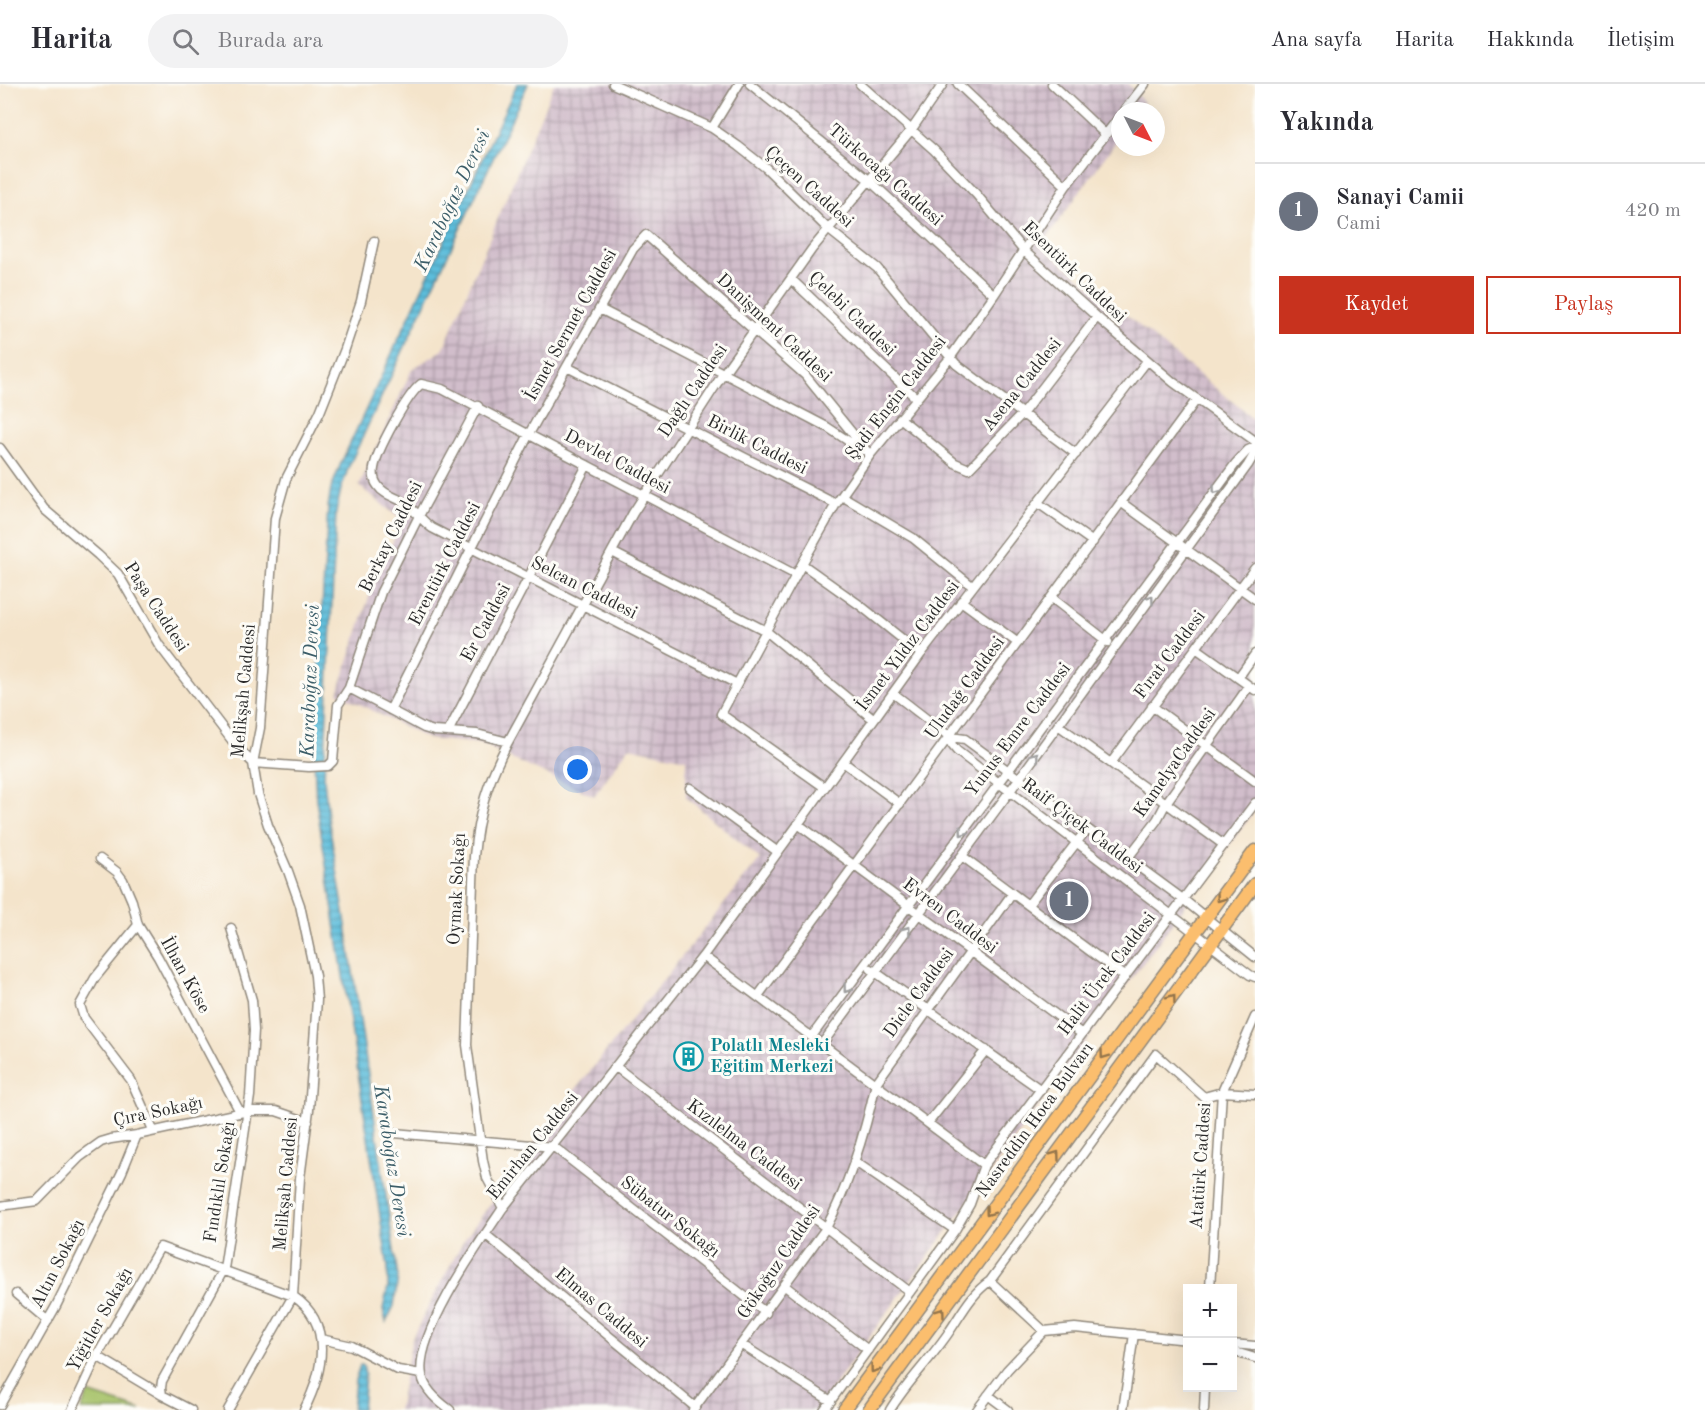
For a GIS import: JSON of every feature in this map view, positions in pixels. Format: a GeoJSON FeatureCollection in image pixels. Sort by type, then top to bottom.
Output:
{"type":"FeatureCollection","features":[{"type":"Feature","properties":{"kind":"highway","name":"Nasreddin Hoca Bulvarı"},"geometry":{"type":"LineString","coordinates":[[844,1410],[1255,851]]}},
{"type":"Feature","properties":{"kind":"highway","name":"Nasreddin Hoca Bulvarı"},"geometry":{"type":"LineString","coordinates":[[869,1410],[1255,884]]}},
{"type":"Feature","properties":{"kind":"street","name":"Çeçen Caddesi"},"geometry":{"type":"LineString","coordinates":[[613,84],[712,128],[766,168],[828,229],[877,268],[960,368],[1076,454]]}},
{"type":"Feature","properties":{"kind":"street"},"geometry":{"type":"LineString","coordinates":[[712,128],[739,84]]}},
{"type":"Feature","properties":{"kind":"street","name":"Türkocağı Caddesi"},"geometry":{"type":"LineString","coordinates":[[750,84],[869,180],[994,295]]}},
{"type":"Feature","properties":{"kind":"street","name":"Esentürk Caddesi"},"geometry":{"type":"LineString","coordinates":[[860,84],[912,129],[976,194],[1023,250],[1097,318],[1147,361],[1255,441]]}},
{"type":"Feature","properties":{"kind":"street","name":"Dağlı Caddesi"},"geometry":{"type":"LineString","coordinates":[[508,742],[644,495],[723,374],[828,229],[912,129],[943,84]]}},
{"type":"Feature","properties":{"kind":"street"},"geometry":{"type":"LineString","coordinates":[[958,84],[1066,186]]}},
{"type":"Feature","properties":{"kind":"street"},"geometry":{"type":"LineString","coordinates":[[1052,84],[1105,134]]}},
{"type":"Feature","properties":{"kind":"street"},"geometry":{"type":"LineString","coordinates":[[1131,102],[1145,84]]}},
{"type":"Feature","properties":{"kind":"street","name":"Şadi Engin Caddesi"},"geometry":{"type":"LineString","coordinates":[[824,788],[722,714],[839,500],[870,456],[950,357],[1066,186],[1111,127]]}},
{"type":"Feature","properties":{"kind":"street","name":"İsmet Sermet Caddesi"},"geometry":{"type":"LineString","coordinates":[[529,434],[633,249],[646,235]]}},
{"type":"Feature","properties":{"kind":"street","name":"Danişment Caddesi"},"geometry":{"type":"LineString","coordinates":[[646,235],[805,375],[870,456]]}},
{"type":"Feature","properties":{"kind":"street","name":"Melikşah Caddesi"},"geometry":{"type":"LineString","coordinates":[[293,1296],[300,1178],[308,1122],[317,1000],[315,976],[297,895],[268,825],[256,785],[253,763],[260,728],[270,568],[278,503],[285,479],[316,422],[345,350],[362,301],[374,241]]}},
{"type":"Feature","properties":{"kind":"street","name":"Çelebi Caddesi"},"geometry":{"type":"LineString","coordinates":[[791,279],[916,398]]}},
{"type":"Feature","properties":{"kind":"street"},"geometry":{"type":"LineString","coordinates":[[600,309],[827,427],[870,456]]}},
{"type":"Feature","properties":{"kind":"street","name":"Asena Caddesi"},"geometry":{"type":"LineString","coordinates":[[900,418],[955,463],[969,469],[1023,413],[1097,318]]}},
{"type":"Feature","properties":{"kind":"street","name":"İsmet Yıldız Caddesi"},"geometry":{"type":"LineString","coordinates":[[703,956],[961,600],[1147,361]]}},
{"type":"Feature","properties":{"kind":"street","name":"Birlik Caddesi"},"geometry":{"type":"LineString","coordinates":[[567,367],[688,429],[839,500],[913,538],[972,586]]}},
{"type":"Feature","properties":{"kind":"street","name":"Devlet Caddesi"},"geometry":{"type":"LineString","coordinates":[[421,384],[442,388],[478,406],[796,575]]}},
{"type":"Feature","properties":{"kind":"street","name":"Selcan Caddesi"},"geometry":{"type":"LineString","coordinates":[[421,384],[411,395],[393,425],[378,456],[373,474],[377,486],[404,502],[440,533],[737,684]]}},
{"type":"Feature","properties":{"kind":"street","name":"Uludağ Caddesi"},"geometry":{"type":"LineString","coordinates":[[758,996],[1197,399]]}},
{"type":"Feature","properties":{"kind":"street","name":"Berkay Caddesi"},"geometry":{"type":"LineString","coordinates":[[253,763],[309,767],[328,766],[333,761],[338,705],[349,688],[381,592],[418,516],[478,406]]}},
{"type":"Feature","properties":{"kind":"street","name":"Erentürk Caddesi"},"geometry":{"type":"LineString","coordinates":[[390,710],[529,434]]}},
{"type":"Feature","properties":{"kind":"street","name":"Yunus Emre Caddesi"},"geometry":{"type":"LineString","coordinates":[[812,1036],[1236,463],[1248,450],[1255,447]]}},
{"type":"Feature","properties":{"kind":"street","name":"Paşa Caddesi"},"geometry":{"type":"LineString","coordinates":[[0,448],[44,509],[118,574],[159,645],[237,747],[253,763]]}},
{"type":"Feature","properties":{"kind":"street","name":"Yunus Emre Caddesi"},"geometry":{"type":"LineString","coordinates":[[822,1044],[1010,791],[1255,453]]}},
{"type":"Feature","properties":{"kind":"street","name":"Er Caddesi"},"geometry":{"type":"LineString","coordinates":[[448,732],[587,465]]}},
{"type":"Feature","properties":{"kind":"street"},"geometry":{"type":"LineString","coordinates":[[1038,502],[1093,542]]}},
{"type":"Feature","properties":{"kind":"street"},"geometry":{"type":"LineString","coordinates":[[1122,503],[1255,599]]}},
{"type":"Feature","properties":{"kind":"street"},"geometry":{"type":"LineString","coordinates":[[612,552],[766,631],[873,719]]}},
{"type":"Feature","properties":{"kind":"street"},"geometry":{"type":"LineString","coordinates":[[802,564],[861,606],[921,654]]}},
{"type":"Feature","properties":{"kind":"street","name":"Fırat Caddesi"},"geometry":{"type":"LineString","coordinates":[[1111,763],[1255,568]]}},
{"type":"Feature","properties":{"kind":"street"},"geometry":{"type":"LineString","coordinates":[[1052,598],[1115,647]]}},
{"type":"Feature","properties":{"kind":"street"},"geometry":{"type":"LineString","coordinates":[[961,600],[1018,643]]}},
{"type":"Feature","properties":{"kind":"street"},"geometry":{"type":"LineString","coordinates":[[1196,648],[1252,688]]}},
{"type":"Feature","properties":{"kind":"street"},"geometry":{"type":"LineString","coordinates":[[1238,678],[1255,654]]}},
{"type":"Feature","properties":{"kind":"street"},"geometry":{"type":"LineString","coordinates":[[349,688],[424,728],[477,734],[508,742]]}},
{"type":"Feature","properties":{"kind":"street","name":"KamelyaCaddesi"},"geometry":{"type":"LineString","coordinates":[[1127,859],[1157,820],[1166,803],[1207,746],[1252,688]]}},
{"type":"Feature","properties":{"kind":"street","name":"Raif Çiçek Caddesi"},"geometry":{"type":"LineString","coordinates":[[893,693],[950,737],[965,739],[1019,778],[1184,900],[1255,957]]}},
{"type":"Feature","properties":{"kind":"street"},"geometry":{"type":"LineString","coordinates":[[1152,706],[1255,781]]}},
{"type":"Feature","properties":{"kind":"street"},"geometry":{"type":"LineString","coordinates":[[1058,725],[1224,845]]}},
{"type":"Feature","properties":{"kind":"street","name":"Raif Çiçek Caddesi"},"geometry":{"type":"LineString","coordinates":[[950,737],[957,751],[1255,977]]}},
{"type":"Feature","properties":{"kind":"street","name":"Oymak Sokağı"},"geometry":{"type":"LineString","coordinates":[[503,1208],[487,1178],[467,1045],[472,879],[476,830],[488,783],[508,742]]}},
{"type":"Feature","properties":{"kind":"street"},"geometry":{"type":"LineString","coordinates":[[843,762],[900,804]]}},
{"type":"Feature","properties":{"kind":"street"},"geometry":{"type":"LineString","coordinates":[[690,788],[778,852]]}},
{"type":"Feature","properties":{"kind":"street","name":"Halit Ürek Caddesi"},"geometry":{"type":"LineString","coordinates":[[824,1410],[955,1230],[970,1204],[984,1165],[1255,803]]}},
{"type":"Feature","properties":{"kind":"street","name":"Evren Caddesi"},"geometry":{"type":"LineString","coordinates":[[798,824],[1082,1034]]}},
{"type":"Feature","properties":{"kind":"street"},"geometry":{"type":"LineString","coordinates":[[1028,905],[1088,829]]}},
{"type":"Feature","properties":{"kind":"street"},"geometry":{"type":"LineString","coordinates":[[962,856],[1125,977]]}},
{"type":"Feature","properties":{"kind":"street","name":"İlhan Köse"},"geometry":{"type":"LineString","coordinates":[[100,859],[117,872],[123,880],[132,901],[138,925],[244,1112]]}},
{"type":"Feature","properties":{"kind":"street","name":"Dicle Caddesi"},"geometry":{"type":"LineString","coordinates":[[876,1083],[1012,894]]}},
{"type":"Feature","properties":{"kind":"street"},"geometry":{"type":"LineString","coordinates":[[138,925],[95,978],[80,1005],[84,1018],[132,1080],[153,1130]]}},
{"type":"Feature","properties":{"kind":"street","name":"Fındıklıl Sokağı"},"geometry":{"type":"LineString","coordinates":[[162,1395],[162,1381],[224,1269],[254,1030],[254,1011],[231,928]]}},
{"type":"Feature","properties":{"kind":"street"},"geometry":{"type":"LineString","coordinates":[[703,956],[984,1165]]}},
{"type":"Feature","properties":{"kind":"street","name":"Emirhan Caddesi"},"geometry":{"type":"LineString","coordinates":[[421,1374],[423,1355],[435,1322],[464,1265],[503,1208],[554,1147],[703,956]]}},
{"type":"Feature","properties":{"kind":"street"},"geometry":{"type":"LineString","coordinates":[[866,965],[1041,1090]]}},
{"type":"Feature","properties":{"kind":"street","name":"Atatürk Caddesi"},"geometry":{"type":"LineString","coordinates":[[1210,1284],[1222,1092],[1255,1017]]}},
{"type":"Feature","properties":{"kind":"street"},"geometry":{"type":"LineString","coordinates":[[928,1123],[986,1050]]}},
{"type":"Feature","properties":{"kind":"street"},"geometry":{"type":"LineString","coordinates":[[890,1410],[900,1393],[949,1333],[967,1303],[990,1281],[1155,1054],[1204,1096],[1222,1092],[1255,1094]]}},
{"type":"Feature","properties":{"kind":"street","name":"Kızılelma Caddesi"},"geometry":{"type":"LineString","coordinates":[[616,1067],[910,1292]]}},
{"type":"Feature","properties":{"kind":"street","name":"Gökoğuz Caddesi"},"geometry":{"type":"LineString","coordinates":[[694,1409],[826,1228],[854,1161],[869,1115],[876,1083]]}},
{"type":"Feature","properties":{"kind":"street","name":"Çıra Sokağı"},"geometry":{"type":"LineString","coordinates":[[0,1206],[37,1201],[50,1190],[71,1165],[92,1148],[111,1138],[137,1135],[244,1112],[276,1112],[308,1122]]}},
{"type":"Feature","properties":{"kind":"street"},"geometry":{"type":"LineString","coordinates":[[394,1133],[554,1147]]}},
{"type":"Feature","properties":{"kind":"street","name":"Altın Sokağı"},"geometry":{"type":"LineString","coordinates":[[0,1405],[48,1321],[122,1172],[137,1135]]}},
{"type":"Feature","properties":{"kind":"street","name":"Sübatur Sokağı"},"geometry":{"type":"LineString","coordinates":[[554,1147],[765,1313]]}},
{"type":"Feature","properties":{"kind":"street"},"geometry":{"type":"LineString","coordinates":[[854,1161],[955,1230]]}},
{"type":"Feature","properties":{"kind":"street","name":"Elmas Caddesi"},"geometry":{"type":"LineString","coordinates":[[485,1234],[694,1409]]}},
{"type":"Feature","properties":{"kind":"street","name":"Yiğitler Sokağı"},"geometry":{"type":"LineString","coordinates":[[72,1410],[97,1356],[160,1247],[224,1269]]}},
{"type":"Feature","properties":{"kind":"street"},"geometry":{"type":"LineString","coordinates":[[224,1269],[293,1296],[307,1307],[313,1316],[321,1339],[321,1360],[317,1382],[304,1410]]}},
{"type":"Feature","properties":{"kind":"street"},"geometry":{"type":"LineString","coordinates":[[990,1281],[1044,1331]]}},
{"type":"Feature","properties":{"kind":"street"},"geometry":{"type":"LineString","coordinates":[[785,1286],[868,1350]]}},
{"type":"Feature","properties":{"kind":"street"},"geometry":{"type":"LineString","coordinates":[[16,1294],[48,1321]]}},
{"type":"Feature","properties":{"kind":"street"},"geometry":{"type":"LineString","coordinates":[[228,1410],[293,1296]]}},
{"type":"Feature","properties":{"kind":"street"},"geometry":{"type":"LineString","coordinates":[[977,1410],[1007,1370],[1044,1331],[1076,1328],[1183,1339]]}},
{"type":"Feature","properties":{"kind":"street"},"geometry":{"type":"LineString","coordinates":[[1123,1410],[1134,1334]]}},
{"type":"Feature","properties":{"kind":"street"},"geometry":{"type":"LineString","coordinates":[[321,1339],[352,1347],[398,1370],[421,1374],[435,1398],[450,1410]]}},
{"type":"Feature","properties":{"kind":"street"},"geometry":{"type":"LineString","coordinates":[[1237,1344],[1255,1346]]}},
{"type":"Feature","properties":{"kind":"street"},"geometry":{"type":"LineString","coordinates":[[742,1345],[831,1401]]}},
{"type":"Feature","properties":{"kind":"street"},"geometry":{"type":"LineString","coordinates":[[1237,1352],[1255,1358]]}},
{"type":"Feature","properties":{"kind":"street"},"geometry":{"type":"LineString","coordinates":[[97,1356],[191,1410]]}},
{"type":"Feature","properties":{"kind":"street"},"geometry":{"type":"LineString","coordinates":[[1204,1410],[1205,1392]]}},
{"type":"Feature","properties":{"kind":"street"},"geometry":{"type":"LineString","coordinates":[[988,1395],[1008,1410]]}},
{"type":"Feature","properties":{"kind":"shaded area"},"geometry":{"type":"Polygon","coordinates":[[[554,84],[1128,84],[1144,102],[1111,102],[1111,149],[1041,246],[1255,420],[1255,810],[816,1410],[398,1410],[412,1338],[462,1243],[551,1120],[760,859],[686,797],[686,759],[629,747],[594,796],[483,744],[428,739],[338,693],[369,597],[402,520],[359,486],[412,369],[443,350],[554,84]]]}},
{"type":"Feature","properties":{"kind":"green space"},"geometry":{"type":"Polygon","coordinates":[[[88,1393],[141,1410],[81,1410],[88,1393]]]}},
{"type":"Feature","properties":{"kind":"water"},"geometry":{"type":"Polygon","coordinates":[[[517,84],[528,84],[349,466],[336,512],[324,779],[398,1277],[394,1306],[386,1322],[383,1309],[388,1287],[388,1268],[316,800],[314,759],[316,709],[328,507],[331,489],[341,463],[517,84]]]}},
{"type":"Feature","properties":{"kind":"water"},"geometry":{"type":"Polygon","coordinates":[[[360,1365],[363,1365],[365,1375],[362,1410],[352,1410],[355,1380],[360,1365]]]}},
{"type":"Feature","properties":{"kind":"place","name":"Sanayi Camii"},"geometry":{"type":"Point","coordinates":[1069,901]}},
{"type":"Feature","properties":{"kind":"place","name":"Polatlı Mesleki Eğitim Merkezi"},"geometry":{"type":"Point","coordinates":[689,1056]}},
{"type":"Feature","properties":{"kind":"water label","name":"Karaboğaz Deresi"},"geometry":{"type":"Point","coordinates":[453,201]}},
{"type":"Feature","properties":{"kind":"water label","name":"Karaboğaz Deresi"},"geometry":{"type":"Point","coordinates":[311,681]}},
{"type":"Feature","properties":{"kind":"water label","name":"Karaboğaz Deresi"},"geometry":{"type":"Point","coordinates":[391,1161]}}]}
